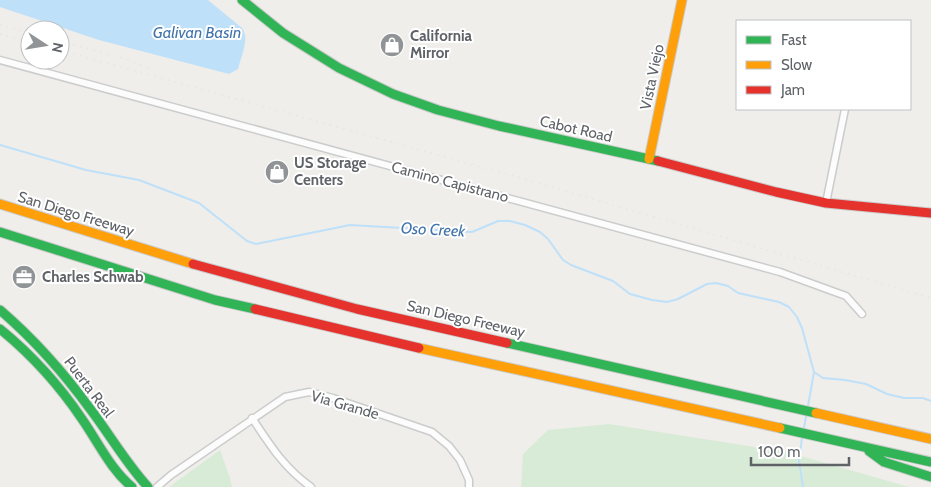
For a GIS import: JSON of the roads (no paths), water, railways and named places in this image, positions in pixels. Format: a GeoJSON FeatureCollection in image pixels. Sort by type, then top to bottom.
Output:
{"type":"FeatureCollection","features":[{"type":"Feature","properties":{"kind":"main road","name":"Cabot Road"},"geometry":{"type":"LineString","coordinates":[[242,0],[283,32],[339,68],[393,94],[438,110],[649,159],[826,203],[931,213]]}},
{"type":"Feature","properties":{"kind":"main road","name":"Vista Viejo"},"geometry":{"type":"LineString","coordinates":[[649,159],[682,0]]}},
{"type":"Feature","properties":{"kind":"main road","name":"San Diego Freeway"},"geometry":{"type":"LineString","coordinates":[[0,204],[218,272],[357,309],[931,439]]}},
{"type":"Feature","properties":{"kind":"main road"},"geometry":{"type":"LineString","coordinates":[[0,232],[215,300],[417,348],[931,462]]}},
{"type":"Feature","properties":{"kind":"main road","name":"Puerta Real"},"geometry":{"type":"LineString","coordinates":[[0,310],[18,325],[55,363],[148,487]]}},
{"type":"Feature","properties":{"kind":"main road","name":"Puerta Real"},"geometry":{"type":"LineString","coordinates":[[0,329],[15,340],[59,388],[121,478],[132,487]]}},
{"type":"Feature","properties":{"kind":"main road"},"geometry":{"type":"LineString","coordinates":[[863,447],[884,462],[931,477]]}},
{"type":"Feature","properties":{"kind":"street","name":"Camino Capistrano"},"geometry":{"type":"LineString","coordinates":[[0,60],[780,272],[846,296],[862,314]]}},
{"type":"Feature","properties":{"kind":"street"},"geometry":{"type":"LineString","coordinates":[[826,203],[845,110]]}},
{"type":"Feature","properties":{"kind":"street","name":"Via Grande"},"geometry":{"type":"LineString","coordinates":[[157,487],[252,418],[285,397],[309,392],[333,398],[432,432],[449,446],[460,460],[469,487]]}},
{"type":"Feature","properties":{"kind":"street"},"geometry":{"type":"LineString","coordinates":[[252,418],[278,457],[296,476],[311,487]]}},
{"type":"Feature","properties":{"kind":"water","name":"Galivan Basin"},"geometry":{"type":"Polygon","coordinates":[[[0,0],[208,0],[242,28],[245,42],[238,69],[229,74],[99,40],[70,30],[70,20],[39,20],[0,7],[0,0]]]}},
{"type":"Feature","properties":{"kind":"waterway","name":"Oso Creek"},"geometry":{"type":"LineString","coordinates":[[0,145],[86,170],[139,180],[199,203],[247,241],[256,244],[350,225],[472,232],[498,221],[510,221],[540,232],[548,239],[563,260],[571,265],[613,281],[630,294],[667,302],[678,299],[707,284],[716,283],[728,286],[738,293],[779,302],[789,307],[797,317],[802,328],[814,372],[808,406]]}},
{"type":"Feature","properties":{"kind":"waterway"},"geometry":{"type":"LineString","coordinates":[[814,372],[823,378],[866,384],[887,394],[904,398],[923,398],[931,401]]}},
{"type":"Feature","properties":{"kind":"waterway","name":"Oso Creek"},"geometry":{"type":"LineString","coordinates":[[804,428],[806,416]]}},
{"type":"Feature","properties":{"kind":"waterway","name":"Oso Creek"},"geometry":{"type":"LineString","coordinates":[[802,438],[799,461],[803,487]]}},
{"type":"Feature","properties":{"kind":"railway"},"geometry":{"type":"LineString","coordinates":[[0,25],[20,30]]}},
{"type":"Feature","properties":{"kind":"railway"},"geometry":{"type":"LineString","coordinates":[[0,34],[20,39]]}},
{"type":"Feature","properties":{"kind":"railway"},"geometry":{"type":"LineString","coordinates":[[70,44],[129,60],[151,69]]}},
{"type":"Feature","properties":{"kind":"railway"},"geometry":{"type":"LineString","coordinates":[[70,53],[521,178],[931,298]]}},
{"type":"Feature","properties":{"kind":"place","name":"California Mirror"},"geometry":{"type":"Point","coordinates":[392,45]}},
{"type":"Feature","properties":{"kind":"place","name":"US Storage Centers"},"geometry":{"type":"Point","coordinates":[277,172]}},
{"type":"Feature","properties":{"kind":"place","name":"Charles Schwab"},"geometry":{"type":"Point","coordinates":[24,277]}}]}
